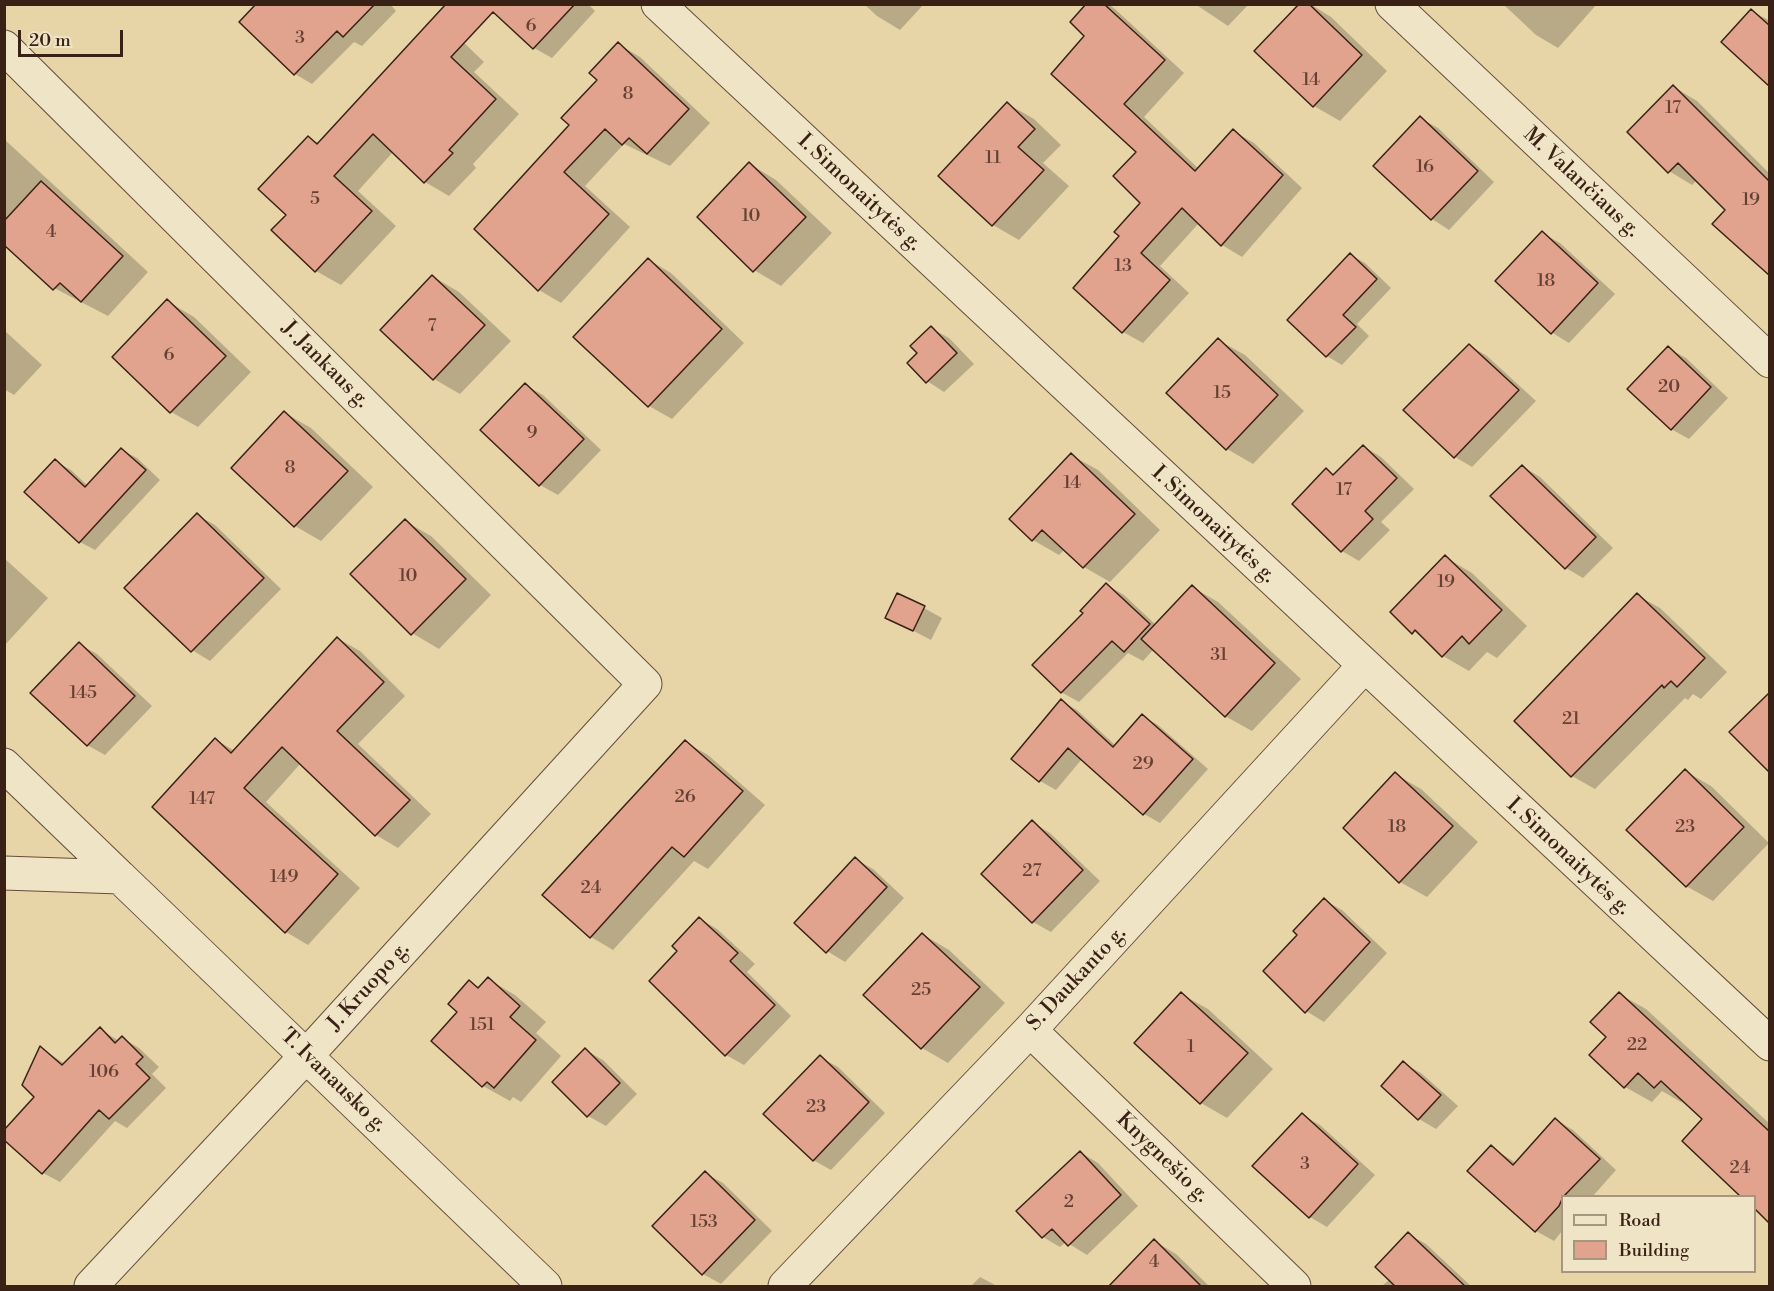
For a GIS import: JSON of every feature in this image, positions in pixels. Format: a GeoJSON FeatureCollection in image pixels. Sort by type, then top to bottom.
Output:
{"type":"FeatureCollection","features":[{"type":"Feature","properties":{"kind":"street","name":"I. Simonaitytės g."},"geometry":{"type":"LineString","coordinates":[[658,4],[1770,1044]]}},
{"type":"Feature","properties":{"kind":"street","name":"M. Valančiaus g."},"geometry":{"type":"LineString","coordinates":[[1392,4],[1770,361]]}},
{"type":"Feature","properties":{"kind":"street","name":"J. Jankaus g."},"geometry":{"type":"LineString","coordinates":[[4,47],[645,684]]}},
{"type":"Feature","properties":{"kind":"street","name":"S. Daukanto g."},"geometry":{"type":"LineString","coordinates":[[785,1287],[1030,1030],[1364,666]]}},
{"type":"Feature","properties":{"kind":"street","name":"J. Kruopo g."},"geometry":{"type":"LineString","coordinates":[[91,1287],[307,1055],[645,684]]}},
{"type":"Feature","properties":{"kind":"street","name":"T. Ivanausko g."},"geometry":{"type":"LineString","coordinates":[[4,765],[545,1287]]}},
{"type":"Feature","properties":{"kind":"street"},"geometry":{"type":"LineString","coordinates":[[4,873],[120,877]]}},
{"type":"Feature","properties":{"kind":"street","name":"Knygnešio g."},"geometry":{"type":"LineString","coordinates":[[1030,1030],[1294,1287]]}},
{"type":"Feature","properties":{"kind":"building"},"geometry":{"type":"Polygon","coordinates":[[[256,4],[375,4],[343,37],[337,31],[294,75],[239,22],[256,4]]]}},
{"type":"Feature","properties":{"kind":"building"},"geometry":{"type":"Polygon","coordinates":[[[446,4],[575,4],[533,49],[493,12],[451,57],[496,99],[449,150],[453,153],[424,183],[373,134],[334,176],[372,211],[315,272],[271,230],[286,215],[258,189],[308,136],[317,144],[446,4]]]}},
{"type":"Feature","properties":{"kind":"building"},"geometry":{"type":"Polygon","coordinates":[[[1086,4],[1104,4],[1165,60],[1124,104],[1195,171],[1233,129],[1283,175],[1221,246],[1182,208],[1141,253],[1170,280],[1122,333],[1073,288],[1119,236],[1114,232],[1140,203],[1113,176],[1136,152],[1051,74],[1084,36],[1070,22],[1086,4]]]}},
{"type":"Feature","properties":{"kind":"building"},"geometry":{"type":"Polygon","coordinates":[[[1299,4],[1309,4],[1362,55],[1313,107],[1254,51],[1299,4]]]}},
{"type":"Feature","properties":{"kind":"building"},"geometry":{"type":"Polygon","coordinates":[[[1751,9],[1770,26],[1770,87],[1721,42],[1751,9]]]}},
{"type":"Feature","properties":{"kind":"building"},"geometry":{"type":"Polygon","coordinates":[[[618,42],[689,109],[647,154],[629,138],[622,145],[605,129],[564,172],[609,214],[538,291],[474,229],[569,125],[561,118],[597,80],[589,73],[618,42]]]}},
{"type":"Feature","properties":{"kind":"building"},"geometry":{"type":"Polygon","coordinates":[[[1673,85],[1770,182],[1770,276],[1712,224],[1725,210],[1678,163],[1668,173],[1627,132],[1673,85]]]}},
{"type":"Feature","properties":{"kind":"building"},"geometry":{"type":"Polygon","coordinates":[[[1007,102],[1035,129],[1018,147],[1044,170],[992,226],[938,176],[1007,102]]]}},
{"type":"Feature","properties":{"kind":"building"},"geometry":{"type":"Polygon","coordinates":[[[1420,116],[1478,171],[1431,220],[1373,166],[1420,116]]]}},
{"type":"Feature","properties":{"kind":"building"},"geometry":{"type":"Polygon","coordinates":[[[749,162],[806,217],[753,272],[697,217],[749,162]]]}},
{"type":"Feature","properties":{"kind":"building"},"geometry":{"type":"Polygon","coordinates":[[[41,181],[123,256],[81,302],[60,283],[53,290],[4,245],[4,221],[41,181]]]}},
{"type":"Feature","properties":{"kind":"building"},"geometry":{"type":"Polygon","coordinates":[[[1542,231],[1598,283],[1551,334],[1495,281],[1542,231]]]}},
{"type":"Feature","properties":{"kind":"building"},"geometry":{"type":"Polygon","coordinates":[[[1350,253],[1377,279],[1343,315],[1356,327],[1326,357],[1287,320],[1350,253]]]}},
{"type":"Feature","properties":{"kind":"building"},"geometry":{"type":"Polygon","coordinates":[[[648,258],[722,329],[648,407],[573,337],[648,258]]]}},
{"type":"Feature","properties":{"kind":"building"},"geometry":{"type":"Polygon","coordinates":[[[432,275],[485,325],[433,380],[380,330],[432,275]]]}},
{"type":"Feature","properties":{"kind":"building"},"geometry":{"type":"Polygon","coordinates":[[[167,299],[226,356],[170,413],[112,357],[167,299]]]}},
{"type":"Feature","properties":{"kind":"building"},"geometry":{"type":"Polygon","coordinates":[[[931,326],[957,353],[926,383],[907,363],[917,353],[910,346],[931,326]]]}},
{"type":"Feature","properties":{"kind":"building"},"geometry":{"type":"Polygon","coordinates":[[[1218,338],[1278,395],[1226,450],[1166,393],[1218,338]]]}},
{"type":"Feature","properties":{"kind":"building"},"geometry":{"type":"Polygon","coordinates":[[[1469,344],[1519,390],[1454,458],[1403,410],[1469,344]]]}},
{"type":"Feature","properties":{"kind":"building"},"geometry":{"type":"Polygon","coordinates":[[[1668,346],[1711,387],[1671,430],[1627,389],[1668,346]]]}},
{"type":"Feature","properties":{"kind":"building"},"geometry":{"type":"Polygon","coordinates":[[[525,383],[584,439],[539,486],[480,430],[525,383]]]}},
{"type":"Feature","properties":{"kind":"building"},"geometry":{"type":"Polygon","coordinates":[[[284,411],[348,471],[294,527],[231,468],[284,411]]]}},
{"type":"Feature","properties":{"kind":"building"},"geometry":{"type":"Polygon","coordinates":[[[1363,445],[1397,478],[1365,511],[1373,519],[1341,552],[1292,504],[1326,468],[1333,475],[1363,445]]]}},
{"type":"Feature","properties":{"kind":"building"},"geometry":{"type":"Polygon","coordinates":[[[121,448],[146,470],[79,543],[24,492],[55,459],[85,487],[121,448]]]}},
{"type":"Feature","properties":{"kind":"building"},"geometry":{"type":"Polygon","coordinates":[[[1071,453],[1135,514],[1083,568],[1042,530],[1032,541],[1009,519],[1071,453]]]}},
{"type":"Feature","properties":{"kind":"building"},"geometry":{"type":"Polygon","coordinates":[[[1522,465],[1596,537],[1565,569],[1490,496],[1522,465]]]}},
{"type":"Feature","properties":{"kind":"building"},"geometry":{"type":"Polygon","coordinates":[[[197,513],[264,578],[191,652],[124,588],[197,513]]]}},
{"type":"Feature","properties":{"kind":"building"},"geometry":{"type":"Polygon","coordinates":[[[405,519],[466,579],[411,635],[350,574],[405,519]]]}},
{"type":"Feature","properties":{"kind":"building"},"geometry":{"type":"Polygon","coordinates":[[[1445,555],[1502,610],[1469,644],[1462,636],[1442,657],[1415,630],[1412,634],[1390,612],[1445,555]]]}},
{"type":"Feature","properties":{"kind":"building"},"geometry":{"type":"Polygon","coordinates":[[[1106,583],[1150,624],[1124,652],[1112,641],[1061,693],[1032,665],[1083,613],[1080,611],[1106,583]]]}},
{"type":"Feature","properties":{"kind":"building"},"geometry":{"type":"Polygon","coordinates":[[[1192,585],[1275,663],[1225,717],[1141,639],[1192,585]]]}},
{"type":"Feature","properties":{"kind":"building"},"geometry":{"type":"Polygon","coordinates":[[[897,593],[925,606],[913,631],[885,618],[897,593]]]}},
{"type":"Feature","properties":{"kind":"building"},"geometry":{"type":"Polygon","coordinates":[[[1637,593],[1705,658],[1677,687],[1671,681],[1664,688],[1662,685],[1571,777],[1514,721],[1637,593]]]}},
{"type":"Feature","properties":{"kind":"building"},"geometry":{"type":"Polygon","coordinates":[[[337,637],[384,682],[337,731],[410,800],[375,836],[282,747],[244,788],[338,874],[285,933],[152,807],[215,738],[231,753],[337,637]]]}},
{"type":"Feature","properties":{"kind":"building"},"geometry":{"type":"Polygon","coordinates":[[[79,642],[135,696],[87,746],[30,693],[79,642]]]}},
{"type":"Feature","properties":{"kind":"building"},"geometry":{"type":"Polygon","coordinates":[[[1770,692],[1770,773],[1729,732],[1770,692]]]}},
{"type":"Feature","properties":{"kind":"building"},"geometry":{"type":"Polygon","coordinates":[[[1061,699],[1113,747],[1142,714],[1193,759],[1143,815],[1068,748],[1039,782],[1011,759],[1061,699]]]}},
{"type":"Feature","properties":{"kind":"building"},"geometry":{"type":"Polygon","coordinates":[[[685,740],[743,791],[684,857],[672,847],[590,938],[542,895],[685,740]]]}},
{"type":"Feature","properties":{"kind":"building"},"geometry":{"type":"Polygon","coordinates":[[[1685,769],[1744,827],[1686,887],[1626,830],[1685,769]]]}},
{"type":"Feature","properties":{"kind":"building"},"geometry":{"type":"Polygon","coordinates":[[[1395,772],[1453,826],[1399,883],[1343,828],[1395,772]]]}},
{"type":"Feature","properties":{"kind":"building"},"geometry":{"type":"Polygon","coordinates":[[[1032,820],[1083,870],[1032,923],[981,874],[1032,820]]]}},
{"type":"Feature","properties":{"kind":"building"},"geometry":{"type":"Polygon","coordinates":[[[855,857],[887,887],[826,953],[794,923],[855,857]]]}},
{"type":"Feature","properties":{"kind":"building"},"geometry":{"type":"Polygon","coordinates":[[[1324,898],[1370,942],[1305,1013],[1263,971],[1297,935],[1293,931],[1324,898]]]}},
{"type":"Feature","properties":{"kind":"building"},"geometry":{"type":"Polygon","coordinates":[[[699,917],[738,953],[730,961],[775,1005],[725,1056],[649,981],[677,951],[672,946],[699,917]]]}},
{"type":"Feature","properties":{"kind":"building"},"geometry":{"type":"Polygon","coordinates":[[[922,933],[980,987],[921,1049],[863,995],[922,933]]]}},
{"type":"Feature","properties":{"kind":"building"},"geometry":{"type":"Polygon","coordinates":[[[488,977],[520,1006],[510,1017],[536,1040],[494,1088],[487,1082],[482,1087],[431,1041],[457,1012],[448,1004],[469,980],[478,988],[488,977]]]}},
{"type":"Feature","properties":{"kind":"building"},"geometry":{"type":"Polygon","coordinates":[[[1181,992],[1248,1053],[1200,1104],[1134,1043],[1181,992]]]}},
{"type":"Feature","properties":{"kind":"building"},"geometry":{"type":"Polygon","coordinates":[[[1619,992],[1770,1132],[1770,1224],[1756,1210],[1756,1195],[1739,1195],[1682,1141],[1702,1119],[1661,1081],[1654,1088],[1638,1073],[1624,1088],[1589,1055],[1606,1037],[1590,1022],[1619,992]]]}},
{"type":"Feature","properties":{"kind":"building"},"geometry":{"type":"Polygon","coordinates":[[[100,1027],[115,1043],[122,1036],[143,1057],[136,1064],[150,1078],[109,1119],[99,1110],[42,1174],[4,1140],[4,1130],[34,1097],[22,1085],[40,1046],[62,1065],[100,1027]]]}},
{"type":"Feature","properties":{"kind":"building"},"geometry":{"type":"Polygon","coordinates":[[[585,1048],[620,1083],[587,1117],[552,1082],[585,1048]]]}},
{"type":"Feature","properties":{"kind":"building"},"geometry":{"type":"Polygon","coordinates":[[[820,1055],[869,1102],[813,1161],[763,1114],[820,1055]]]}},
{"type":"Feature","properties":{"kind":"building"},"geometry":{"type":"Polygon","coordinates":[[[1403,1061],[1441,1095],[1418,1120],[1381,1086],[1403,1061]]]}},
{"type":"Feature","properties":{"kind":"building"},"geometry":{"type":"Polygon","coordinates":[[[1302,1113],[1358,1164],[1309,1218],[1252,1166],[1302,1113]]]}},
{"type":"Feature","properties":{"kind":"building"},"geometry":{"type":"Polygon","coordinates":[[[1555,1118],[1600,1159],[1565,1195],[1561,1195],[1559,1206],[1535,1232],[1467,1171],[1491,1145],[1513,1165],[1555,1118]]]}},
{"type":"Feature","properties":{"kind":"building"},"geometry":{"type":"Polygon","coordinates":[[[1080,1151],[1121,1195],[1068,1246],[1052,1229],[1042,1238],[1016,1211],[1080,1151]]]}},
{"type":"Feature","properties":{"kind":"building"},"geometry":{"type":"Polygon","coordinates":[[[705,1171],[755,1220],[702,1275],[652,1226],[705,1171]]]}},
{"type":"Feature","properties":{"kind":"building"},"geometry":{"type":"Polygon","coordinates":[[[1408,1232],[1466,1287],[1396,1287],[1375,1267],[1408,1232]]]}},
{"type":"Feature","properties":{"kind":"building"},"geometry":{"type":"Polygon","coordinates":[[[1154,1239],[1202,1287],[1108,1287],[1154,1239]]]}}]}
